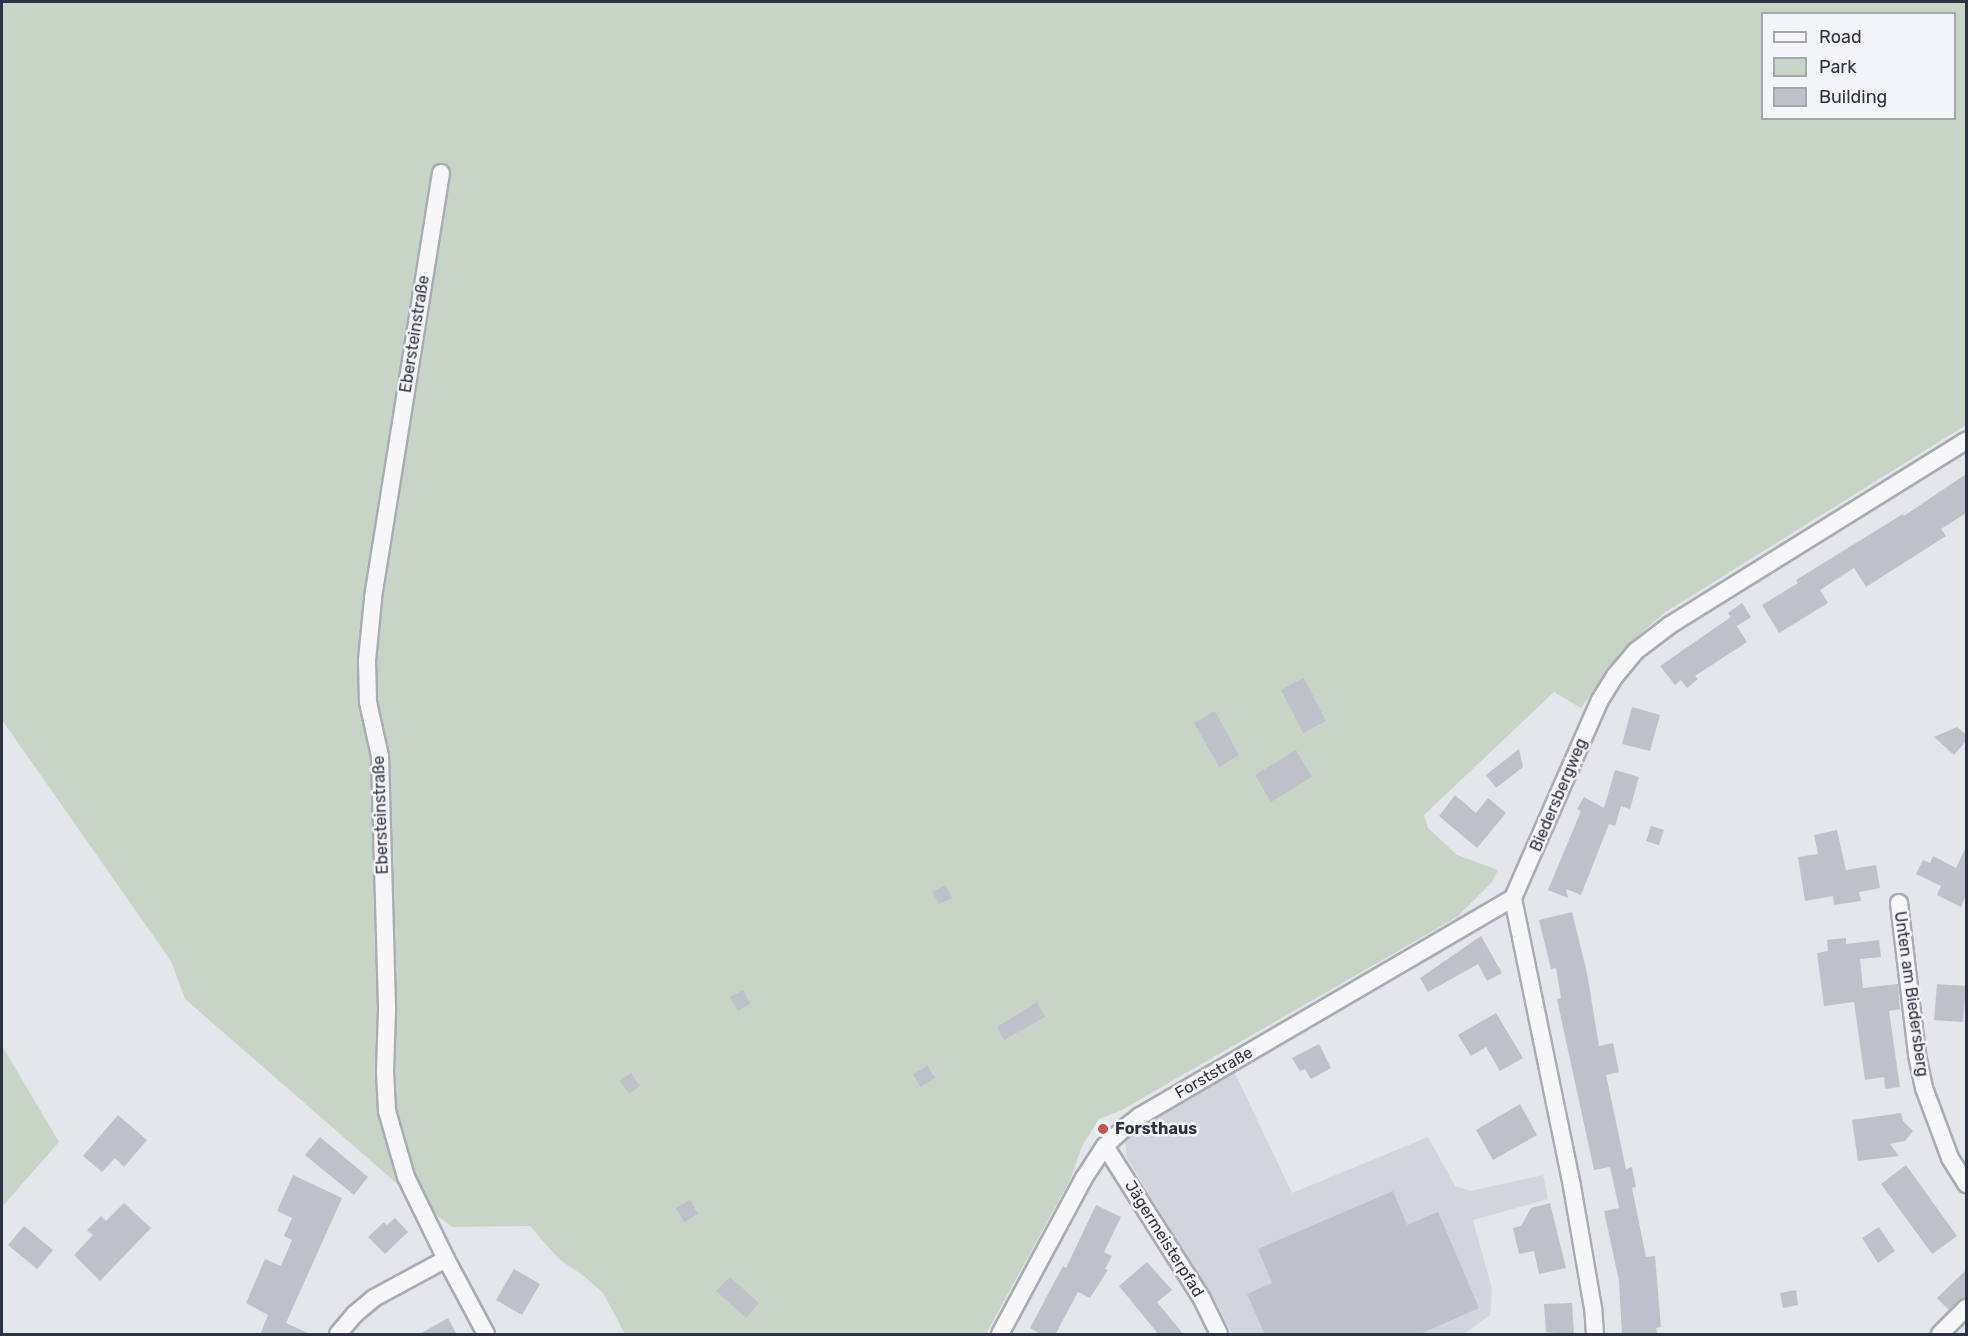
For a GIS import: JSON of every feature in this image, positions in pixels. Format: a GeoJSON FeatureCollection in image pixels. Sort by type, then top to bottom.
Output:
{"type":"FeatureCollection","features":[{"type":"Feature","properties":{"kind":"street","name":"Ebersteinstraße"},"geometry":{"type":"LineString","coordinates":[[441,173],[373,599],[368,702],[380,756],[387,1011],[385,1072],[387,1111],[406,1177],[486,1335]]}},
{"type":"Feature","properties":{"kind":"street","name":"Biedersbergweg"},"geometry":{"type":"LineString","coordinates":[[1513,898],[1600,700],[1615,676],[1636,651],[1670,625],[1966,441]]}},
{"type":"Feature","properties":{"kind":"street"},"geometry":{"type":"LineString","coordinates":[[1513,898],[1572,1186],[1593,1308],[1595,1335]]}},
{"type":"Feature","properties":{"kind":"street","name":"Forststraße"},"geometry":{"type":"LineString","coordinates":[[999,1335],[1084,1178],[1106,1146],[1140,1116],[1513,898]]}},
{"type":"Feature","properties":{"kind":"street","name":"Unten am Biedersberg"},"geometry":{"type":"LineString","coordinates":[[1899,903],[1917,1055],[1924,1088],[1950,1158],[1966,1184]]}},
{"type":"Feature","properties":{"kind":"street","name":"Jägermeisterpfad"},"geometry":{"type":"LineString","coordinates":[[1106,1146],[1202,1299],[1218,1335]]}},
{"type":"Feature","properties":{"kind":"street"},"geometry":{"type":"LineString","coordinates":[[338,1335],[355,1314],[374,1298],[446,1259]]}},
{"type":"Feature","properties":{"kind":"street"},"geometry":{"type":"LineString","coordinates":[[1940,1335],[1966,1308]]}},
{"type":"Feature","properties":{"kind":"shaded area"},"geometry":{"type":"Polygon","coordinates":[[[1235,1073],[1292,1193],[1428,1137],[1455,1186],[1470,1191],[1543,1175],[1548,1199],[1473,1220],[1492,1289],[1490,1315],[1464,1334],[1232,1334],[1217,1304],[1127,1158],[1125,1143],[1128,1130],[1235,1073]]]}},
{"type":"Feature","properties":{"kind":"green space"},"geometry":{"type":"Polygon","coordinates":[[[2,2],[1966,2],[1966,425],[1664,613],[1620,652],[1581,708],[1554,692],[1424,815],[1428,828],[1457,855],[1498,870],[1492,882],[1457,917],[1120,1111],[1099,1119],[1082,1146],[1070,1180],[986,1334],[625,1334],[603,1293],[559,1259],[530,1226],[452,1227],[402,1188],[185,999],[171,961],[2,720],[2,2]]]}},
{"type":"Feature","properties":{"kind":"green space"},"geometry":{"type":"Polygon","coordinates":[[[2,1046],[59,1142],[2,1207],[2,1046]]]}},
{"type":"Feature","properties":{"kind":"building"},"geometry":{"type":"Polygon","coordinates":[[[1966,474],[1966,513],[1941,529],[1946,536],[1866,587],[1854,568],[1820,590],[1828,603],[1779,633],[1762,605],[1798,583],[1796,580],[1903,514],[1904,516],[1966,474]]]}},
{"type":"Feature","properties":{"kind":"building"},"geometry":{"type":"Polygon","coordinates":[[[1742,603],[1751,617],[1737,626],[1728,613],[1742,603]]]}},
{"type":"Feature","properties":{"kind":"building"},"geometry":{"type":"Polygon","coordinates":[[[1731,617],[1747,642],[1695,676],[1698,679],[1687,688],[1681,680],[1675,685],[1660,666],[1731,617]]]}},
{"type":"Feature","properties":{"kind":"building"},"geometry":{"type":"Polygon","coordinates":[[[1304,678],[1326,721],[1303,733],[1281,690],[1304,678]]]}},
{"type":"Feature","properties":{"kind":"building"},"geometry":{"type":"Polygon","coordinates":[[[1632,707],[1660,715],[1650,751],[1622,744],[1632,707]]]}},
{"type":"Feature","properties":{"kind":"building"},"geometry":{"type":"Polygon","coordinates":[[[1215,711],[1239,755],[1219,767],[1194,723],[1215,711]]]}},
{"type":"Feature","properties":{"kind":"building"},"geometry":{"type":"Polygon","coordinates":[[[1957,727],[1966,735],[1966,741],[1954,755],[1934,737],[1957,727]]]}},
{"type":"Feature","properties":{"kind":"building"},"geometry":{"type":"Polygon","coordinates":[[[1519,749],[1523,767],[1496,788],[1486,775],[1519,749]]]}},
{"type":"Feature","properties":{"kind":"building"},"geometry":{"type":"Polygon","coordinates":[[[1296,750],[1312,777],[1271,802],[1255,775],[1296,750]]]}},
{"type":"Feature","properties":{"kind":"building"},"geometry":{"type":"Polygon","coordinates":[[[1615,770],[1639,777],[1630,809],[1621,806],[1615,826],[1609,824],[1581,895],[1566,889],[1568,898],[1548,890],[1581,811],[1577,809],[1584,797],[1604,808],[1615,770]]]}},
{"type":"Feature","properties":{"kind":"building"},"geometry":{"type":"Polygon","coordinates":[[[1455,795],[1476,813],[1488,798],[1506,813],[1477,848],[1439,816],[1455,795]]]}},
{"type":"Feature","properties":{"kind":"building"},"geometry":{"type":"Polygon","coordinates":[[[1651,826],[1664,830],[1659,845],[1646,841],[1651,826]]]}},
{"type":"Feature","properties":{"kind":"building"},"geometry":{"type":"Polygon","coordinates":[[[1837,830],[1846,870],[1876,865],[1880,888],[1859,892],[1861,901],[1834,905],[1833,896],[1805,901],[1798,857],[1818,854],[1814,835],[1837,830]]]}},
{"type":"Feature","properties":{"kind":"building"},"geometry":{"type":"Polygon","coordinates":[[[1966,847],[1966,895],[1961,907],[1937,895],[1941,886],[1916,874],[1923,860],[1930,863],[1933,856],[1956,868],[1966,847]]]}},
{"type":"Feature","properties":{"kind":"building"},"geometry":{"type":"Polygon","coordinates":[[[946,885],[952,898],[939,904],[932,892],[946,885]]]}},
{"type":"Feature","properties":{"kind":"building"},"geometry":{"type":"Polygon","coordinates":[[[1572,912],[1587,973],[1599,1046],[1613,1043],[1619,1072],[1606,1075],[1626,1169],[1632,1167],[1636,1187],[1632,1188],[1646,1257],[1655,1256],[1661,1327],[1656,1328],[1657,1333],[1622,1335],[1619,1281],[1604,1211],[1619,1208],[1610,1167],[1594,1170],[1557,999],[1561,998],[1556,968],[1551,969],[1539,920],[1572,912]]]}},
{"type":"Feature","properties":{"kind":"building"},"geometry":{"type":"Polygon","coordinates":[[[1481,936],[1502,973],[1487,981],[1478,964],[1428,992],[1420,978],[1481,936]]]}},
{"type":"Feature","properties":{"kind":"building"},"geometry":{"type":"Polygon","coordinates":[[[1846,938],[1846,944],[1879,940],[1881,957],[1860,959],[1863,988],[1898,984],[1900,1009],[1889,1011],[1900,1087],[1885,1089],[1884,1077],[1865,1080],[1854,1002],[1824,1006],[1817,953],[1828,951],[1827,940],[1846,938]]]}},
{"type":"Feature","properties":{"kind":"building"},"geometry":{"type":"Polygon","coordinates":[[[1937,984],[1966,986],[1963,1022],[1934,1020],[1937,984]]]}},
{"type":"Feature","properties":{"kind":"building"},"geometry":{"type":"Polygon","coordinates":[[[743,990],[750,1004],[738,1011],[730,997],[743,990]]]}},
{"type":"Feature","properties":{"kind":"building"},"geometry":{"type":"Polygon","coordinates":[[[1037,1002],[1045,1017],[1004,1040],[997,1027],[1037,1002]]]}},
{"type":"Feature","properties":{"kind":"building"},"geometry":{"type":"Polygon","coordinates":[[[1496,1013],[1523,1058],[1500,1071],[1486,1047],[1471,1056],[1458,1035],[1496,1013]]]}},
{"type":"Feature","properties":{"kind":"building"},"geometry":{"type":"Polygon","coordinates":[[[1319,1044],[1331,1068],[1311,1079],[1305,1069],[1300,1071],[1292,1058],[1319,1044]]]}},
{"type":"Feature","properties":{"kind":"building"},"geometry":{"type":"Polygon","coordinates":[[[928,1066],[935,1078],[920,1087],[913,1074],[928,1066]]]}},
{"type":"Feature","properties":{"kind":"building"},"geometry":{"type":"Polygon","coordinates":[[[631,1073],[640,1086],[629,1094],[620,1081],[631,1073]]]}},
{"type":"Feature","properties":{"kind":"building"},"geometry":{"type":"Polygon","coordinates":[[[1520,1104],[1537,1135],[1493,1160],[1476,1130],[1520,1104]]]}},
{"type":"Feature","properties":{"kind":"building"},"geometry":{"type":"Polygon","coordinates":[[[1901,1113],[1903,1121],[1913,1131],[1905,1141],[1890,1144],[1899,1156],[1858,1161],[1852,1120],[1901,1113]]]}},
{"type":"Feature","properties":{"kind":"building"},"geometry":{"type":"Polygon","coordinates":[[[118,1115],[147,1140],[124,1167],[115,1158],[102,1172],[83,1156],[118,1115]]]}},
{"type":"Feature","properties":{"kind":"building"},"geometry":{"type":"Polygon","coordinates":[[[320,1137],[368,1177],[354,1195],[305,1155],[320,1137]]]}},
{"type":"Feature","properties":{"kind":"building"},"geometry":{"type":"Polygon","coordinates":[[[1906,1165],[1957,1236],[1932,1254],[1881,1184],[1906,1165]]]}},
{"type":"Feature","properties":{"kind":"building"},"geometry":{"type":"Polygon","coordinates":[[[293,1175],[342,1198],[286,1323],[312,1335],[260,1335],[268,1315],[246,1303],[265,1259],[281,1266],[292,1240],[284,1236],[292,1218],[277,1211],[293,1175]]]}},
{"type":"Feature","properties":{"kind":"building"},"geometry":{"type":"Polygon","coordinates":[[[1393,1191],[1407,1225],[1438,1212],[1479,1308],[1418,1335],[1265,1335],[1247,1294],[1272,1283],[1258,1249],[1393,1191]]]}},
{"type":"Feature","properties":{"kind":"building"},"geometry":{"type":"Polygon","coordinates":[[[690,1200],[698,1214],[684,1222],[676,1208],[690,1200]]]}},
{"type":"Feature","properties":{"kind":"building"},"geometry":{"type":"Polygon","coordinates":[[[124,1203],[151,1228],[100,1281],[74,1255],[93,1235],[87,1230],[101,1216],[106,1221],[124,1203]]]}},
{"type":"Feature","properties":{"kind":"building"},"geometry":{"type":"Polygon","coordinates":[[[1550,1203],[1566,1268],[1539,1274],[1534,1251],[1519,1254],[1513,1228],[1521,1226],[1531,1208],[1550,1203]]]}},
{"type":"Feature","properties":{"kind":"building"},"geometry":{"type":"Polygon","coordinates":[[[1096,1205],[1121,1217],[1104,1252],[1112,1256],[1105,1269],[1108,1270],[1090,1298],[1078,1292],[1055,1335],[1042,1335],[1030,1328],[1063,1266],[1066,1268],[1096,1205]]]}},
{"type":"Feature","properties":{"kind":"building"},"geometry":{"type":"Polygon","coordinates":[[[395,1218],[408,1232],[385,1254],[368,1237],[384,1222],[387,1225],[395,1218]]]}},
{"type":"Feature","properties":{"kind":"building"},"geometry":{"type":"Polygon","coordinates":[[[24,1226],[53,1250],[37,1269],[8,1245],[24,1226]]]}},
{"type":"Feature","properties":{"kind":"building"},"geometry":{"type":"Polygon","coordinates":[[[1879,1227],[1895,1251],[1878,1263],[1862,1238],[1879,1227]]]}},
{"type":"Feature","properties":{"kind":"building"},"geometry":{"type":"Polygon","coordinates":[[[1147,1262],[1172,1290],[1157,1302],[1184,1335],[1159,1335],[1119,1286],[1147,1262]]]}},
{"type":"Feature","properties":{"kind":"building"},"geometry":{"type":"Polygon","coordinates":[[[514,1269],[540,1284],[522,1315],[496,1300],[514,1269]]]}},
{"type":"Feature","properties":{"kind":"building"},"geometry":{"type":"Polygon","coordinates":[[[1966,1270],[1966,1298],[1959,1300],[1949,1310],[1937,1298],[1966,1270]]]}},
{"type":"Feature","properties":{"kind":"building"},"geometry":{"type":"Polygon","coordinates":[[[730,1277],[759,1303],[746,1318],[716,1291],[730,1277]]]}},
{"type":"Feature","properties":{"kind":"building"},"geometry":{"type":"Polygon","coordinates":[[[1796,1290],[1798,1305],[1783,1308],[1780,1293],[1796,1290]]]}},
{"type":"Feature","properties":{"kind":"building"},"geometry":{"type":"Polygon","coordinates":[[[1572,1303],[1574,1335],[1546,1332],[1544,1304],[1572,1303]]]}},
{"type":"Feature","properties":{"kind":"building"},"geometry":{"type":"Polygon","coordinates":[[[448,1318],[457,1335],[418,1335],[448,1318]]]}},
{"type":"Feature","properties":{"kind":"place","name":"Forsthaus"},"geometry":{"type":"Point","coordinates":[1103,1129]}}]}
